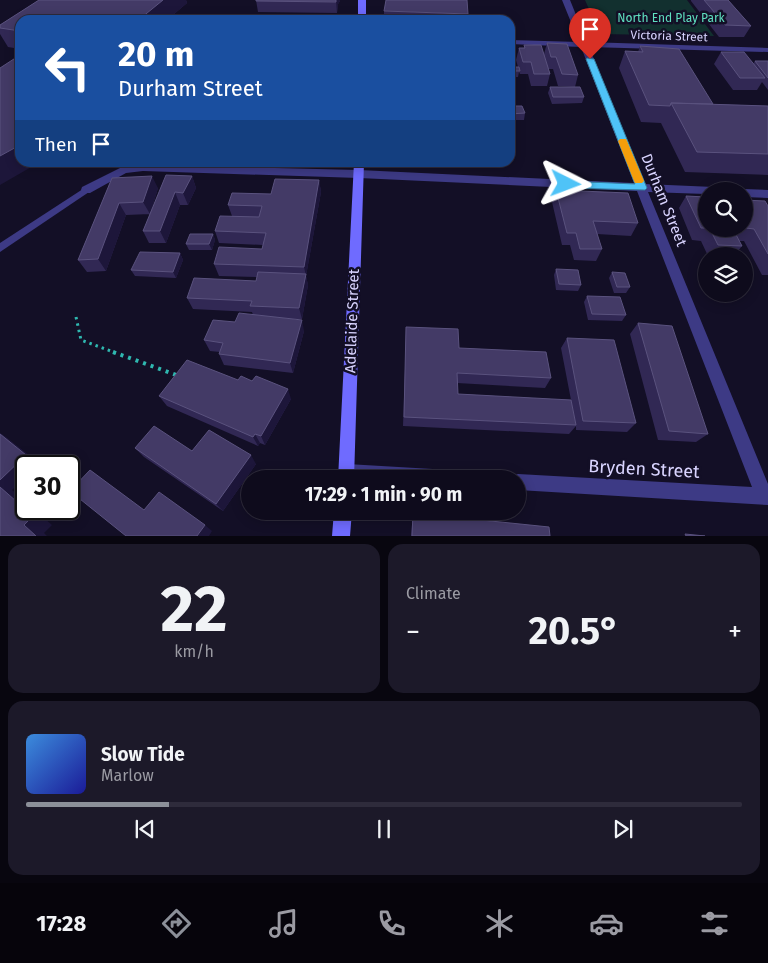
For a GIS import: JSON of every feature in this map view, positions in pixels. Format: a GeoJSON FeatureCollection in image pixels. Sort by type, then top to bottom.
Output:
{"type":"FeatureCollection","features":[{"type":"Feature","properties":{"kind":"street"},"geometry":{"type":"LineString","coordinates":[[362,0],[362,15]]}},
{"type":"Feature","properties":{"kind":"street","name":"Durham Street"},"geometry":{"type":"LineString","coordinates":[[566,0],[766,496]]}},
{"type":"Feature","properties":{"kind":"street","name":"Victoria Street"},"geometry":{"type":"LineString","coordinates":[[515,42],[768,50]]}},
{"type":"Feature","properties":{"kind":"street"},"geometry":{"type":"LineString","coordinates":[[86,190],[124,170],[134,168],[359,168],[698,190]]}},
{"type":"Feature","properties":{"kind":"street","name":"Adelaide Street"},"geometry":{"type":"LineString","coordinates":[[346,470],[359,168]]}},
{"type":"Feature","properties":{"kind":"street"},"geometry":{"type":"LineString","coordinates":[[753,193],[768,194]]}},
{"type":"Feature","properties":{"kind":"street","name":"Bryden Street"},"geometry":{"type":"LineString","coordinates":[[526,482],[766,496]]}},
{"type":"Feature","properties":{"kind":"street"},"geometry":{"type":"LineString","coordinates":[[341,536],[342,520]]}},
{"type":"Feature","properties":{"kind":"lane"},"geometry":{"type":"LineString","coordinates":[[0,248],[86,190]]}},
{"type":"Feature","properties":{"kind":"path"},"geometry":{"type":"LineString","coordinates":[[76,317],[80,340],[186,379]]}},
{"type":"Feature","properties":{"kind":"green space","name":"North End Play Park"},"geometry":{"type":"Polygon","coordinates":[[[585,0],[687,0],[714,36],[600,34],[585,0]]]}},
{"type":"Feature","properties":{"kind":"building"},"geometry":{"type":"Polygon","coordinates":[[[39,0],[163,0],[145,15],[16,15],[39,0]]]}},
{"type":"Feature","properties":{"kind":"building"},"geometry":{"type":"Polygon","coordinates":[[[336,0],[336,2],[256,1],[336,0]]]}},
{"type":"Feature","properties":{"kind":"building"},"geometry":{"type":"Polygon","coordinates":[[[386,0],[467,0],[468,14],[384,11],[386,0]]]}},
{"type":"Feature","properties":{"kind":"building"},"geometry":{"type":"Polygon","coordinates":[[[704,0],[728,0],[751,26],[725,25],[704,0]]]}},
{"type":"Feature","properties":{"kind":"building"},"geometry":{"type":"Polygon","coordinates":[[[15,15],[15,30],[0,28],[0,25],[15,15]]]}},
{"type":"Feature","properties":{"kind":"building"},"geometry":{"type":"Polygon","coordinates":[[[547,43],[567,44],[578,75],[562,74],[556,57],[551,57],[547,43]]]}},
{"type":"Feature","properties":{"kind":"building"},"geometry":{"type":"Polygon","coordinates":[[[524,45],[541,45],[550,74],[534,74],[531,62],[523,62],[519,48],[525,48],[524,45]]]}},
{"type":"Feature","properties":{"kind":"building"},"geometry":{"type":"Polygon","coordinates":[[[640,46],[679,49],[713,104],[671,103],[670,106],[649,105],[625,51],[643,52],[640,46]]]}},
{"type":"Feature","properties":{"kind":"building"},"geometry":{"type":"Polygon","coordinates":[[[721,52],[744,52],[765,78],[740,78],[721,52]]]}},
{"type":"Feature","properties":{"kind":"building"},"geometry":{"type":"Polygon","coordinates":[[[15,58],[15,148],[0,156],[0,68],[15,58]]]}},
{"type":"Feature","properties":{"kind":"building"},"geometry":{"type":"Polygon","coordinates":[[[755,61],[768,61],[768,78],[755,61]]]}},
{"type":"Feature","properties":{"kind":"building"},"geometry":{"type":"Polygon","coordinates":[[[515,67],[519,67],[520,71],[515,71],[515,67]]]}},
{"type":"Feature","properties":{"kind":"building"},"geometry":{"type":"Polygon","coordinates":[[[550,87],[580,87],[584,97],[553,97],[550,87]]]}},
{"type":"Feature","properties":{"kind":"building"},"geometry":{"type":"Polygon","coordinates":[[[671,103],[768,106],[768,154],[697,152],[671,103]]]}},
{"type":"Feature","properties":{"kind":"building"},"geometry":{"type":"Polygon","coordinates":[[[515,106],[522,106],[525,113],[515,114],[515,106]]]}},
{"type":"Feature","properties":{"kind":"building"},"geometry":{"type":"Polygon","coordinates":[[[166,175],[192,176],[183,193],[175,192],[160,231],[143,231],[166,175]]]}},
{"type":"Feature","properties":{"kind":"building"},"geometry":{"type":"Polygon","coordinates":[[[152,176],[143,202],[119,203],[98,259],[78,260],[112,178],[152,176]]]}},
{"type":"Feature","properties":{"kind":"building"},"geometry":{"type":"Polygon","coordinates":[[[275,179],[319,180],[304,267],[214,264],[219,247],[262,249],[266,233],[215,231],[220,216],[259,217],[262,206],[228,205],[232,193],[271,194],[275,179]]]}},
{"type":"Feature","properties":{"kind":"building"},"geometry":{"type":"Polygon","coordinates":[[[556,190],[628,193],[638,223],[593,221],[602,249],[580,249],[576,233],[567,233],[556,190]]]}},
{"type":"Feature","properties":{"kind":"building"},"geometry":{"type":"Polygon","coordinates":[[[686,196],[698,197],[698,222],[686,196]]]}},
{"type":"Feature","properties":{"kind":"building"},"geometry":{"type":"Polygon","coordinates":[[[753,200],[765,201],[768,206],[768,254],[754,229],[753,200]]]}},
{"type":"Feature","properties":{"kind":"building"},"geometry":{"type":"Polygon","coordinates":[[[190,234],[213,234],[209,244],[186,244],[190,234]]]}},
{"type":"Feature","properties":{"kind":"building"},"geometry":{"type":"Polygon","coordinates":[[[714,237],[737,237],[742,246],[718,245],[714,237]]]}},
{"type":"Feature","properties":{"kind":"building"},"geometry":{"type":"Polygon","coordinates":[[[140,252],[180,253],[173,272],[131,270],[140,252]]]}},
{"type":"Feature","properties":{"kind":"building"},"geometry":{"type":"Polygon","coordinates":[[[556,269],[578,270],[581,285],[559,284],[556,269]]]}},
{"type":"Feature","properties":{"kind":"building"},"geometry":{"type":"Polygon","coordinates":[[[258,272],[306,274],[299,308],[250,306],[252,301],[187,298],[194,278],[256,281],[258,272]]]}},
{"type":"Feature","properties":{"kind":"building"},"geometry":{"type":"Polygon","coordinates":[[[612,272],[625,273],[630,287],[617,287],[612,272]]]}},
{"type":"Feature","properties":{"kind":"building"},"geometry":{"type":"Polygon","coordinates":[[[587,296],[620,297],[626,315],[592,314],[587,296]]]}},
{"type":"Feature","properties":{"kind":"building"},"geometry":{"type":"Polygon","coordinates":[[[239,313],[302,320],[290,363],[219,354],[223,343],[204,340],[213,320],[235,322],[239,313]]]}},
{"type":"Feature","properties":{"kind":"building"},"geometry":{"type":"Polygon","coordinates":[[[638,323],[672,326],[708,434],[669,431],[638,323]]]}},
{"type":"Feature","properties":{"kind":"building"},"geometry":{"type":"Polygon","coordinates":[[[406,327],[458,329],[459,348],[546,352],[551,378],[457,373],[458,394],[571,400],[576,425],[404,417],[406,327]]]}},
{"type":"Feature","properties":{"kind":"building"},"geometry":{"type":"Polygon","coordinates":[[[567,338],[614,340],[636,423],[583,421],[567,338]]]}},
{"type":"Feature","properties":{"kind":"building"},"geometry":{"type":"Polygon","coordinates":[[[187,360],[238,380],[241,376],[252,381],[256,376],[288,389],[261,436],[255,434],[253,437],[159,396],[187,360]]]}},
{"type":"Feature","properties":{"kind":"building"},"geometry":{"type":"Polygon","coordinates":[[[154,426],[192,451],[209,430],[251,455],[216,504],[135,448],[154,426]]]}},
{"type":"Feature","properties":{"kind":"building"},"geometry":{"type":"Polygon","coordinates":[[[0,434],[26,455],[15,455],[15,466],[0,480],[0,434]]]}},
{"type":"Feature","properties":{"kind":"building"},"geometry":{"type":"Polygon","coordinates":[[[90,470],[144,510],[159,492],[205,525],[197,536],[126,536],[80,499],[80,480],[90,470]]]}},
{"type":"Feature","properties":{"kind":"building"},"geometry":{"type":"Polygon","coordinates":[[[0,487],[15,500],[15,520],[29,520],[24,525],[36,536],[0,536],[0,487]]]}},
{"type":"Feature","properties":{"kind":"building"},"geometry":{"type":"Polygon","coordinates":[[[413,520],[481,520],[549,527],[550,536],[412,536],[413,520]]]}},
{"type":"Feature","properties":{"kind":"building"},"geometry":{"type":"Polygon","coordinates":[[[685,534],[705,536],[686,536],[685,534]]]}},
{"type":"Feature","properties":{"kind":"slow traffic"},"geometry":{"type":"LineString","coordinates":[[623,141],[639,181]]}},
{"type":"Feature","properties":{"kind":"route"},"geometry":{"type":"LineString","coordinates":[[566,184],[642,188],[590,59]]}}]}
